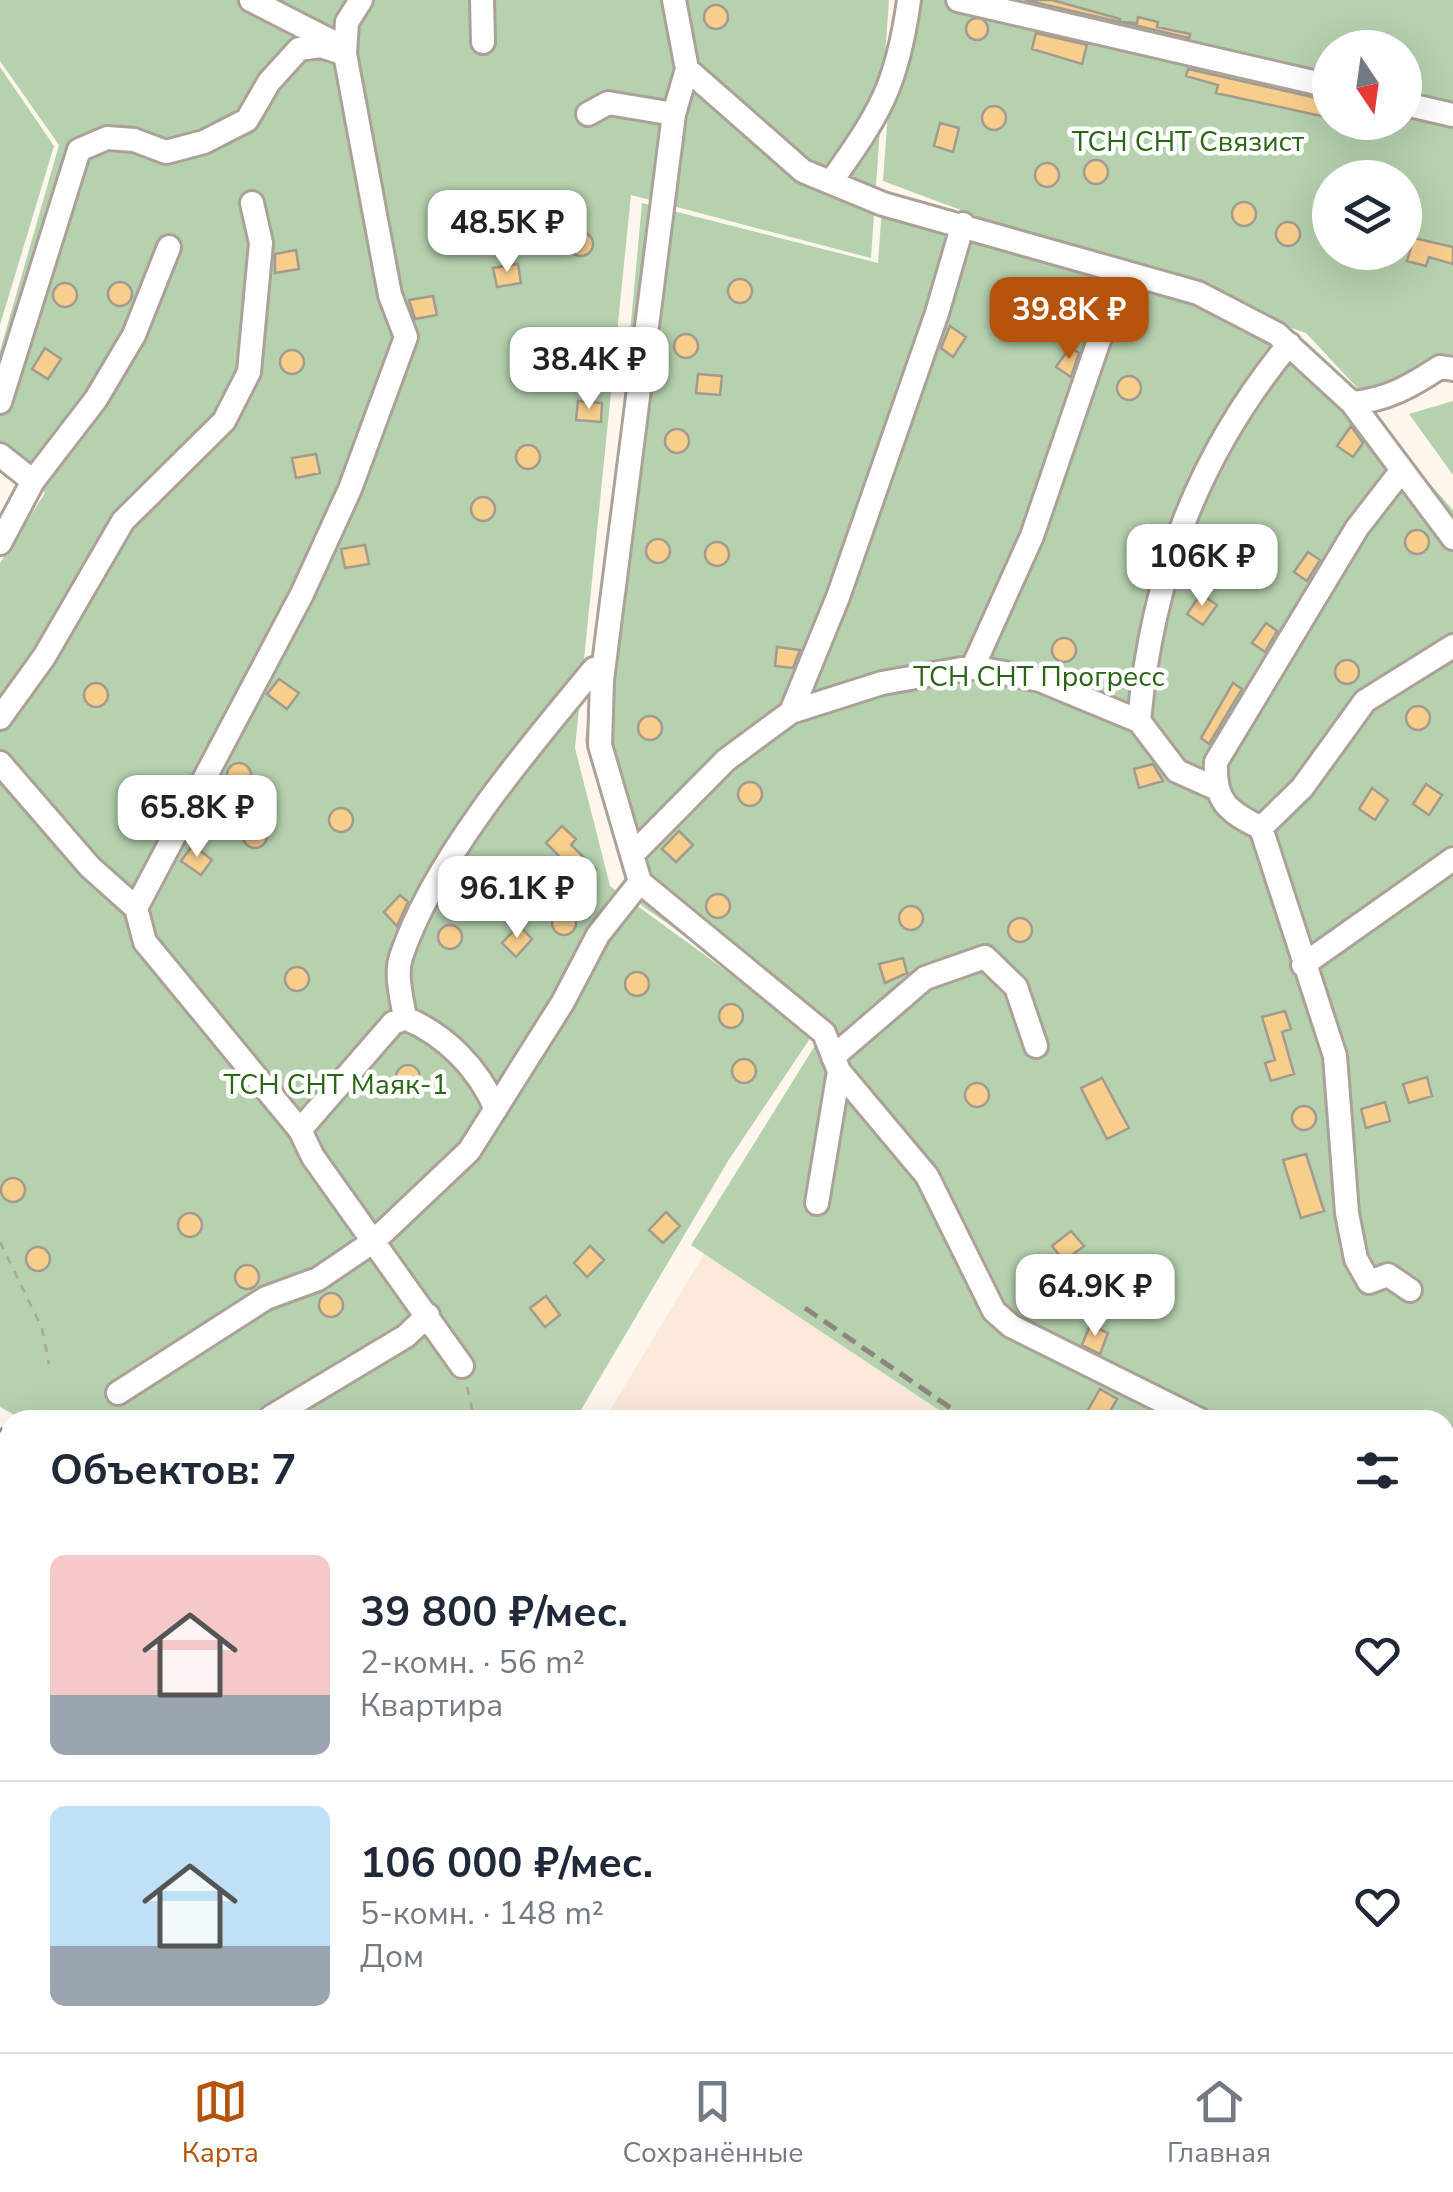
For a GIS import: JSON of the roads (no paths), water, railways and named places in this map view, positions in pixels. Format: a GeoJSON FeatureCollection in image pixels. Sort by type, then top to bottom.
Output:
{"type":"FeatureCollection","features":[{"type":"Feature","properties":{"kind":"street"},"geometry":{"type":"LineString","coordinates":[[251,0],[345,51]]}},
{"type":"Feature","properties":{"kind":"street"},"geometry":{"type":"LineString","coordinates":[[136,908],[302,594],[350,489],[406,337],[390,294],[345,51],[347,22],[361,0]]}},
{"type":"Feature","properties":{"kind":"street"},"geometry":{"type":"LineString","coordinates":[[482,0],[483,42]]}},
{"type":"Feature","properties":{"kind":"street"},"geometry":{"type":"LineString","coordinates":[[674,0],[687,69],[674,114],[603,668],[600,744],[640,882],[824,1033],[836,1064],[927,1176],[994,1311],[1011,1326],[1180,1410]]}},
{"type":"Feature","properties":{"kind":"street"},"geometry":{"type":"LineString","coordinates":[[831,182],[884,106],[902,48],[908,0]]}},
{"type":"Feature","properties":{"kind":"street"},"geometry":{"type":"LineString","coordinates":[[958,0],[1312,82]]}},
{"type":"Feature","properties":{"kind":"street"},"geometry":{"type":"LineString","coordinates":[[0,402],[79,150],[108,138],[134,140],[166,152],[204,142],[246,120],[269,82],[299,48],[321,46],[345,51]]}},
{"type":"Feature","properties":{"kind":"street"},"geometry":{"type":"LineString","coordinates":[[687,69],[803,171],[882,204],[1198,294],[1278,334],[1352,403],[1453,538]]}},
{"type":"Feature","properties":{"kind":"street"},"geometry":{"type":"LineString","coordinates":[[588,114],[608,103],[674,114]]}},
{"type":"Feature","properties":{"kind":"street"},"geometry":{"type":"LineString","coordinates":[[1422,108],[1453,115]]}},
{"type":"Feature","properties":{"kind":"street"},"geometry":{"type":"LineString","coordinates":[[0,718],[44,657],[123,521],[224,421],[249,372],[259,304],[261,243],[252,203]]}},
{"type":"Feature","properties":{"kind":"street"},"geometry":{"type":"LineString","coordinates":[[791,712],[838,597],[937,313],[963,224]]}},
{"type":"Feature","properties":{"kind":"street"},"geometry":{"type":"LineString","coordinates":[[0,543],[33,481],[96,400],[134,335],[169,246]]}},
{"type":"Feature","properties":{"kind":"street"},"geometry":{"type":"LineString","coordinates":[[973,667],[1032,536],[1122,272]]}},
{"type":"Feature","properties":{"kind":"street"},"geometry":{"type":"LineString","coordinates":[[1139,721],[1146,651],[1163,573],[1211,459],[1249,393],[1289,344]]}},
{"type":"Feature","properties":{"kind":"street"},"geometry":{"type":"LineString","coordinates":[[1352,403],[1376,401],[1404,390],[1440,367],[1453,369]]}},
{"type":"Feature","properties":{"kind":"street"},"geometry":{"type":"LineString","coordinates":[[0,455],[33,481]]}},
{"type":"Feature","properties":{"kind":"street"},"geometry":{"type":"LineString","coordinates":[[1215,788],[1216,762],[1357,528],[1402,470]]}},
{"type":"Feature","properties":{"kind":"street"},"geometry":{"type":"LineString","coordinates":[[1261,828],[1302,788],[1365,701],[1453,646]]}},
{"type":"Feature","properties":{"kind":"street"},"geometry":{"type":"LineString","coordinates":[[632,855],[726,760],[791,712],[882,682],[973,667],[1040,680],[1139,721],[1176,771],[1215,788],[1233,814],[1261,828],[1335,1056],[1347,1214],[1356,1259],[1370,1282],[1388,1275],[1410,1290]]}},
{"type":"Feature","properties":{"kind":"street"},"geometry":{"type":"LineString","coordinates":[[405,1018],[400,960],[428,899],[511,774],[594,669],[603,668]]}},
{"type":"Feature","properties":{"kind":"street"},"geometry":{"type":"LineString","coordinates":[[0,763],[90,866],[136,908],[146,942],[300,1130],[313,1157],[462,1366]]}},
{"type":"Feature","properties":{"kind":"street"},"geometry":{"type":"LineString","coordinates":[[1304,964],[1453,858]]}},
{"type":"Feature","properties":{"kind":"street"},"geometry":{"type":"LineString","coordinates":[[118,1393],[266,1298],[318,1279],[374,1241],[469,1151],[563,1002],[598,934],[640,882]]}},
{"type":"Feature","properties":{"kind":"street"},"geometry":{"type":"LineString","coordinates":[[817,1203],[836,1064],[925,978],[985,956],[1016,987],[1036,1046]]}},
{"type":"Feature","properties":{"kind":"street"},"geometry":{"type":"LineString","coordinates":[[300,1130],[393,1023],[405,1018],[429,1028],[482,1078],[496,1108]]}},
{"type":"Feature","properties":{"kind":"street"},"geometry":{"type":"LineString","coordinates":[[281,1410],[406,1336],[428,1315]]}},
{"type":"Feature","properties":{"kind":"railway"},"geometry":{"type":"LineString","coordinates":[[805,1308],[953,1410]]}},
{"type":"Feature","properties":{"kind":"park label","name":"ТСН СНТ Связист"},"geometry":{"type":"Point","coordinates":[1188,141]}},
{"type":"Feature","properties":{"kind":"park label","name":"ТСН СНТ Прогресс"},"geometry":{"type":"Point","coordinates":[1039,676]}},
{"type":"Feature","properties":{"kind":"park label","name":"ТСН СНТ Маяк-1"},"geometry":{"type":"Point","coordinates":[336,1084]}}]}
